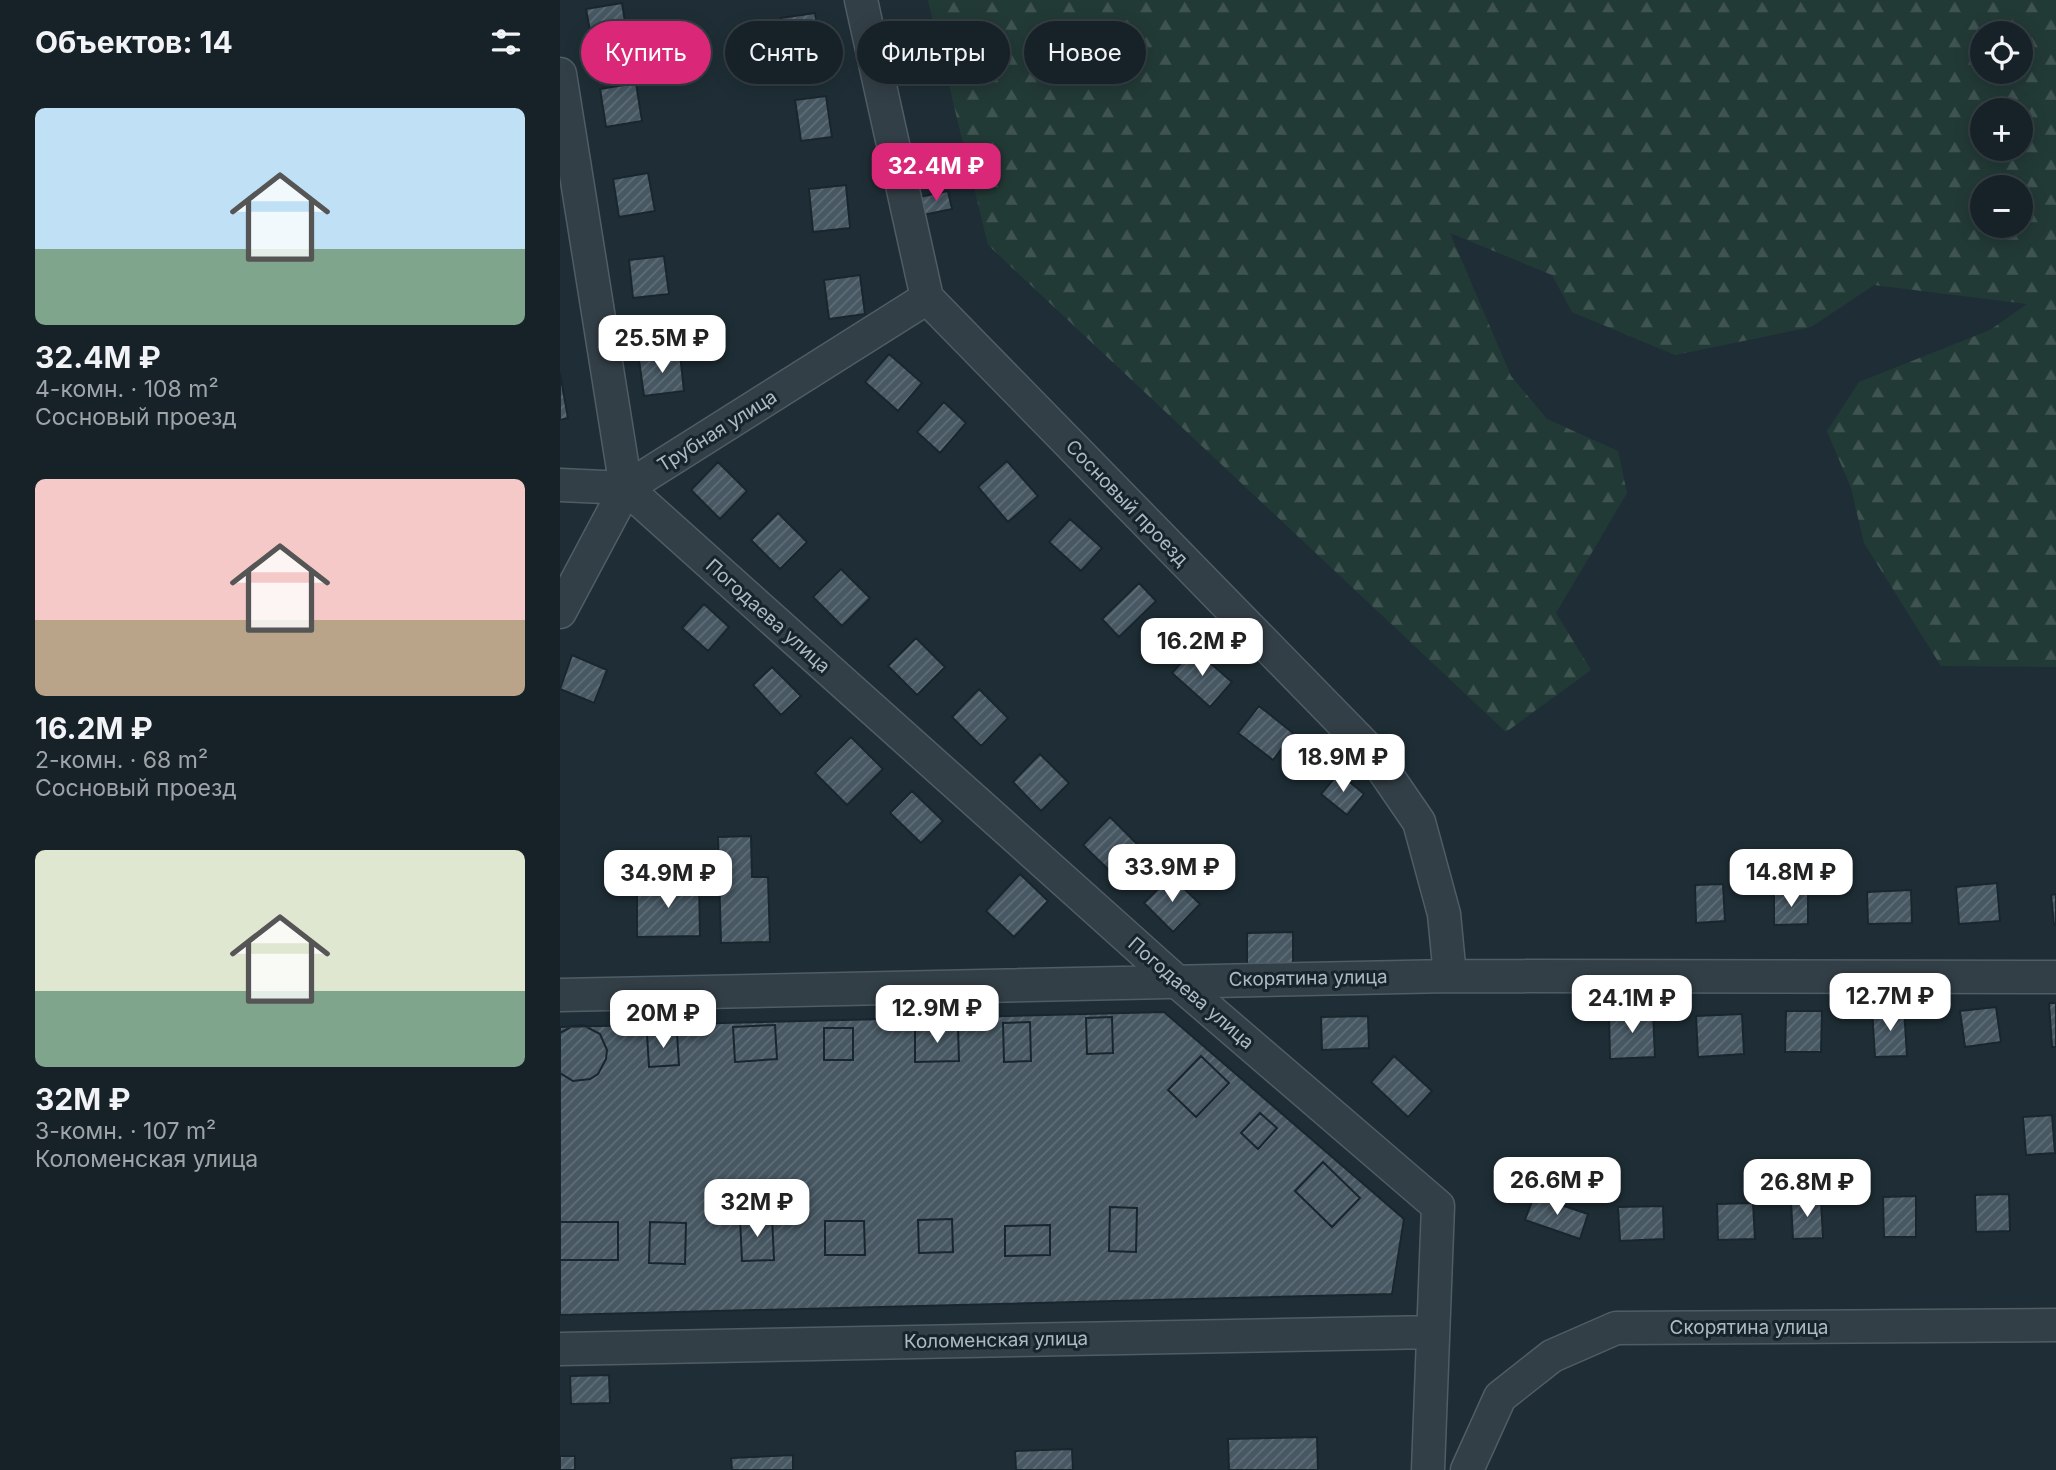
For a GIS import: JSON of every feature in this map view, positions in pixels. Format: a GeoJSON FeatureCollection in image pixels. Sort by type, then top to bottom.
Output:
{"type":"FeatureCollection","features":[{"type":"Feature","properties":{"kind":"street"},"geometry":{"type":"LineString","coordinates":[[861,0],[927,298]]}},
{"type":"Feature","properties":{"kind":"street"},"geometry":{"type":"LineString","coordinates":[[560,74],[626,488],[560,485]]}},
{"type":"Feature","properties":{"kind":"street","name":"Трубная улица"},"geometry":{"type":"LineString","coordinates":[[560,612],[626,488],[927,298]]}},
{"type":"Feature","properties":{"kind":"street","name":"Сосновый проезд"},"geometry":{"type":"LineString","coordinates":[[927,298],[1371,752],[1419,822],[1444,915],[1450,976]]}},
{"type":"Feature","properties":{"kind":"street","name":"Погодаева улица"},"geometry":{"type":"LineString","coordinates":[[626,488],[1175,980],[1438,1206],[1428,1470]]}},
{"type":"Feature","properties":{"kind":"street","name":"Скорятина улица"},"geometry":{"type":"LineString","coordinates":[[560,995],[1450,976],[2056,977]]}},
{"type":"Feature","properties":{"kind":"street","name":"Скорятина улица"},"geometry":{"type":"LineString","coordinates":[[1467,1470],[1500,1396],[1552,1356],[1616,1328],[2056,1325]]}},
{"type":"Feature","properties":{"kind":"street","name":"Коломенская улица"},"geometry":{"type":"LineString","coordinates":[[560,1349],[1433,1332]]}},
{"type":"Feature","properties":{"kind":"green space"},"geometry":{"type":"Polygon","coordinates":[[[928,0],[2056,0],[2056,667],[1941,666],[1864,543],[1851,488],[1827,431],[1859,382],[1990,330],[2027,304],[1874,285],[1811,327],[1675,355],[1572,312],[1552,275],[1450,233],[1511,376],[1547,419],[1618,451],[1627,493],[1556,613],[1591,670],[1506,732],[988,245],[949,84],[1010,84],[1010,21],[933,21],[928,0]]]}},
{"type":"Feature","properties":{"kind":"building"},"geometry":{"type":"Polygon","coordinates":[[[622,3],[625,21],[588,21],[586,9],[622,3]]]}},
{"type":"Feature","properties":{"kind":"building"},"geometry":{"type":"Polygon","coordinates":[[[815,13],[816,21],[781,21],[781,18],[815,13]]]}},
{"type":"Feature","properties":{"kind":"building"},"geometry":{"type":"Polygon","coordinates":[[[636,84],[642,121],[606,127],[600,89],[636,84]]]}},
{"type":"Feature","properties":{"kind":"building"},"geometry":{"type":"Polygon","coordinates":[[[826,96],[832,137],[801,141],[795,100],[826,96]]]}},
{"type":"Feature","properties":{"kind":"building"},"geometry":{"type":"Polygon","coordinates":[[[648,173],[655,211],[619,217],[613,179],[648,173]]]}},
{"type":"Feature","properties":{"kind":"building"},"geometry":{"type":"Polygon","coordinates":[[[846,185],[850,228],[813,232],[809,189],[846,185]]]}},
{"type":"Feature","properties":{"kind":"building"},"geometry":{"type":"Polygon","coordinates":[[[948,191],[952,209],[923,215],[919,197],[948,191]]]}},
{"type":"Feature","properties":{"kind":"building"},"geometry":{"type":"Polygon","coordinates":[[[664,256],[669,294],[633,298],[629,260],[664,256]]]}},
{"type":"Feature","properties":{"kind":"building"},"geometry":{"type":"Polygon","coordinates":[[[860,275],[865,314],[829,319],[824,280],[860,275]]]}},
{"type":"Feature","properties":{"kind":"building"},"geometry":{"type":"Polygon","coordinates":[[[680,354],[684,391],[644,396],[639,360],[680,354]]]}},
{"type":"Feature","properties":{"kind":"building"},"geometry":{"type":"Polygon","coordinates":[[[889,354],[922,383],[898,411],[865,382],[889,354]]]}},
{"type":"Feature","properties":{"kind":"building"},"geometry":{"type":"Polygon","coordinates":[[[560,373],[568,418],[560,420],[560,373]]]}},
{"type":"Feature","properties":{"kind":"building"},"geometry":{"type":"Polygon","coordinates":[[[944,402],[966,423],[940,453],[917,432],[944,402]]]}},
{"type":"Feature","properties":{"kind":"building"},"geometry":{"type":"Polygon","coordinates":[[[1007,461],[1038,496],[1008,522],[978,487],[1007,461]]]}},
{"type":"Feature","properties":{"kind":"building"},"geometry":{"type":"Polygon","coordinates":[[[718,462],[747,491],[720,519],[691,490],[718,462]]]}},
{"type":"Feature","properties":{"kind":"building"},"geometry":{"type":"Polygon","coordinates":[[[778,513],[807,542],[780,569],[751,540],[778,513]]]}},
{"type":"Feature","properties":{"kind":"building"},"geometry":{"type":"Polygon","coordinates":[[[1070,519],[1102,548],[1081,571],[1049,542],[1070,519]]]}},
{"type":"Feature","properties":{"kind":"building"},"geometry":{"type":"Polygon","coordinates":[[[841,569],[870,598],[842,626],[813,597],[841,569]]]}},
{"type":"Feature","properties":{"kind":"building"},"geometry":{"type":"Polygon","coordinates":[[[1139,583],[1156,601],[1119,637],[1102,619],[1139,583]]]}},
{"type":"Feature","properties":{"kind":"building"},"geometry":{"type":"Polygon","coordinates":[[[704,604],[729,627],[708,651],[682,628],[704,604]]]}},
{"type":"Feature","properties":{"kind":"building"},"geometry":{"type":"Polygon","coordinates":[[[916,638],[945,667],[917,695],[888,666],[916,638]]]}},
{"type":"Feature","properties":{"kind":"building"},"geometry":{"type":"Polygon","coordinates":[[[1194,649],[1232,682],[1210,707],[1172,673],[1194,649]]]}},
{"type":"Feature","properties":{"kind":"building"},"geometry":{"type":"Polygon","coordinates":[[[572,655],[607,670],[594,703],[560,689],[572,655]]]}},
{"type":"Feature","properties":{"kind":"building"},"geometry":{"type":"Polygon","coordinates":[[[772,667],[801,696],[781,715],[753,685],[772,667]]]}},
{"type":"Feature","properties":{"kind":"building"},"geometry":{"type":"Polygon","coordinates":[[[979,689],[1008,718],[981,746],[952,717],[979,689]]]}},
{"type":"Feature","properties":{"kind":"building"},"geometry":{"type":"Polygon","coordinates":[[[1259,706],[1293,733],[1273,760],[1238,733],[1259,706]]]}},
{"type":"Feature","properties":{"kind":"building"},"geometry":{"type":"Polygon","coordinates":[[[851,737],[883,769],[847,805],[815,773],[851,737]]]}},
{"type":"Feature","properties":{"kind":"building"},"geometry":{"type":"Polygon","coordinates":[[[1040,754],[1069,783],[1041,811],[1013,782],[1040,754]]]}},
{"type":"Feature","properties":{"kind":"building"},"geometry":{"type":"Polygon","coordinates":[[[1339,773],[1364,794],[1347,815],[1321,794],[1339,773]]]}},
{"type":"Feature","properties":{"kind":"building"},"geometry":{"type":"Polygon","coordinates":[[[912,791],[943,821],[921,843],[890,813],[912,791]]]}},
{"type":"Feature","properties":{"kind":"building"},"geometry":{"type":"Polygon","coordinates":[[[1110,817],[1139,846],[1112,873],[1083,845],[1110,817]]]}},
{"type":"Feature","properties":{"kind":"building"},"geometry":{"type":"Polygon","coordinates":[[[751,836],[752,877],[768,877],[770,942],[721,943],[718,837],[751,836]]]}},
{"type":"Feature","properties":{"kind":"building"},"geometry":{"type":"Polygon","coordinates":[[[1020,874],[1048,901],[1014,937],[986,911],[1020,874]]]}},
{"type":"Feature","properties":{"kind":"building"},"geometry":{"type":"Polygon","coordinates":[[[1171,876],[1200,904],[1173,932],[1144,903],[1171,876]]]}},
{"type":"Feature","properties":{"kind":"building"},"geometry":{"type":"Polygon","coordinates":[[[699,882],[700,936],[637,937],[637,883],[699,882]]]}},
{"type":"Feature","properties":{"kind":"building"},"geometry":{"type":"Polygon","coordinates":[[[1997,883],[2000,921],[1959,924],[1956,887],[1997,883]]]}},
{"type":"Feature","properties":{"kind":"building"},"geometry":{"type":"Polygon","coordinates":[[[1723,884],[1725,921],[1696,923],[1695,885],[1723,884]]]}},
{"type":"Feature","properties":{"kind":"building"},"geometry":{"type":"Polygon","coordinates":[[[1911,890],[1912,923],[1868,924],[1867,892],[1911,890]]]}},
{"type":"Feature","properties":{"kind":"building"},"geometry":{"type":"Polygon","coordinates":[[[1808,893],[1808,924],[1774,925],[1774,894],[1808,893]]]}},
{"type":"Feature","properties":{"kind":"building"},"geometry":{"type":"Polygon","coordinates":[[[2056,894],[2056,925],[2054,925],[2051,895],[2056,894]]]}},
{"type":"Feature","properties":{"kind":"building"},"geometry":{"type":"Polygon","coordinates":[[[1293,932],[1293,966],[1247,966],[1247,933],[1293,932]]]}},
{"type":"Feature","properties":{"kind":"building"},"geometry":{"type":"Polygon","coordinates":[[[2049,1003],[2056,1003],[2056,1047],[2052,1047],[2049,1003]]]}},
{"type":"Feature","properties":{"kind":"building"},"geometry":{"type":"Polygon","coordinates":[[[1996,1007],[2001,1042],[1965,1047],[1960,1011],[1996,1007]]]}},
{"type":"Feature","properties":{"kind":"building"},"geometry":{"type":"Polygon","coordinates":[[[1904,1008],[1907,1056],[1875,1057],[1872,1010],[1904,1008]]]}},
{"type":"Feature","properties":{"kind":"building"},"geometry":{"type":"Polygon","coordinates":[[[1786,1011],[1822,1011],[1821,1052],[1785,1052],[1786,1011]]]}},
{"type":"Feature","properties":{"kind":"building"},"geometry":{"type":"Polygon","coordinates":[[[1164,1012],[1404,1219],[1392,1294],[560,1315],[560,1027],[1164,1012]]]}},
{"type":"Feature","properties":{"kind":"building"},"geometry":{"type":"Polygon","coordinates":[[[1653,1012],[1655,1057],[1610,1059],[1609,1013],[1653,1012]]]}},
{"type":"Feature","properties":{"kind":"building"},"geometry":{"type":"Polygon","coordinates":[[[1742,1014],[1744,1054],[1698,1057],[1696,1016],[1742,1014]]]}},
{"type":"Feature","properties":{"kind":"building"},"geometry":{"type":"Polygon","coordinates":[[[1368,1016],[1369,1048],[1322,1050],[1321,1017],[1368,1016]]]}},
{"type":"Feature","properties":{"kind":"building"},"geometry":{"type":"Polygon","coordinates":[[[1112,1017],[1113,1053],[1087,1054],[1086,1018],[1112,1017]]]}},
{"type":"Feature","properties":{"kind":"building"},"geometry":{"type":"Polygon","coordinates":[[[1030,1022],[1031,1061],[1004,1062],[1003,1023],[1030,1022]]]}},
{"type":"Feature","properties":{"kind":"building"},"geometry":{"type":"Polygon","coordinates":[[[583,1025],[600,1034],[607,1050],[606,1059],[598,1074],[590,1079],[573,1081],[560,1073],[560,1033],[573,1026],[583,1025]]]}},
{"type":"Feature","properties":{"kind":"building"},"geometry":{"type":"Polygon","coordinates":[[[775,1025],[777,1059],[735,1062],[733,1027],[775,1025]]]}},
{"type":"Feature","properties":{"kind":"building"},"geometry":{"type":"Polygon","coordinates":[[[824,1028],[853,1028],[853,1060],[824,1060],[824,1028]]]}},
{"type":"Feature","properties":{"kind":"building"},"geometry":{"type":"Polygon","coordinates":[[[958,1028],[959,1061],[915,1062],[915,1030],[958,1028]]]}},
{"type":"Feature","properties":{"kind":"building"},"geometry":{"type":"Polygon","coordinates":[[[677,1033],[679,1065],[649,1067],[647,1034],[677,1033]]]}},
{"type":"Feature","properties":{"kind":"building"},"geometry":{"type":"Polygon","coordinates":[[[1201,1056],[1229,1083],[1196,1117],[1168,1090],[1201,1056]]]}},
{"type":"Feature","properties":{"kind":"building"},"geometry":{"type":"Polygon","coordinates":[[[1394,1056],[1432,1091],[1408,1117],[1371,1082],[1394,1056]]]}},
{"type":"Feature","properties":{"kind":"building"},"geometry":{"type":"Polygon","coordinates":[[[1260,1113],[1277,1128],[1258,1149],[1241,1133],[1260,1113]]]}},
{"type":"Feature","properties":{"kind":"building"},"geometry":{"type":"Polygon","coordinates":[[[2052,1115],[2055,1153],[2026,1155],[2023,1117],[2052,1115]]]}},
{"type":"Feature","properties":{"kind":"building"},"geometry":{"type":"Polygon","coordinates":[[[1323,1162],[1360,1198],[1332,1227],[1295,1191],[1323,1162]]]}},
{"type":"Feature","properties":{"kind":"building"},"geometry":{"type":"Polygon","coordinates":[[[2009,1194],[2010,1231],[1976,1232],[1975,1195],[2009,1194]]]}},
{"type":"Feature","properties":{"kind":"building"},"geometry":{"type":"Polygon","coordinates":[[[1534,1196],[1588,1214],[1580,1239],[1525,1220],[1534,1196]]]}},
{"type":"Feature","properties":{"kind":"building"},"geometry":{"type":"Polygon","coordinates":[[[1916,1196],[1916,1237],[1884,1237],[1883,1197],[1916,1196]]]}},
{"type":"Feature","properties":{"kind":"building"},"geometry":{"type":"Polygon","coordinates":[[[1821,1200],[1823,1238],[1793,1239],[1791,1201],[1821,1200]]]}},
{"type":"Feature","properties":{"kind":"building"},"geometry":{"type":"Polygon","coordinates":[[[1753,1203],[1755,1239],[1718,1240],[1717,1204],[1753,1203]]]}},
{"type":"Feature","properties":{"kind":"building"},"geometry":{"type":"Polygon","coordinates":[[[1663,1206],[1664,1239],[1620,1241],[1618,1207],[1663,1206]]]}},
{"type":"Feature","properties":{"kind":"building"},"geometry":{"type":"Polygon","coordinates":[[[1110,1207],[1137,1208],[1136,1252],[1109,1251],[1110,1207]]]}},
{"type":"Feature","properties":{"kind":"building"},"geometry":{"type":"Polygon","coordinates":[[[772,1217],[774,1260],[742,1261],[740,1218],[772,1217]]]}},
{"type":"Feature","properties":{"kind":"building"},"geometry":{"type":"Polygon","coordinates":[[[952,1219],[953,1252],[919,1253],[918,1220],[952,1219]]]}},
{"type":"Feature","properties":{"kind":"building"},"geometry":{"type":"Polygon","coordinates":[[[825,1221],[864,1221],[865,1255],[825,1255],[825,1221]]]}},
{"type":"Feature","properties":{"kind":"building"},"geometry":{"type":"Polygon","coordinates":[[[560,1222],[618,1222],[618,1260],[560,1260],[560,1222]]]}},
{"type":"Feature","properties":{"kind":"building"},"geometry":{"type":"Polygon","coordinates":[[[650,1222],[686,1223],[685,1264],[649,1263],[650,1222]]]}},
{"type":"Feature","properties":{"kind":"building"},"geometry":{"type":"Polygon","coordinates":[[[1050,1225],[1050,1255],[1005,1256],[1005,1226],[1050,1225]]]}},
{"type":"Feature","properties":{"kind":"building"},"geometry":{"type":"Polygon","coordinates":[[[609,1375],[610,1403],[571,1404],[570,1376],[609,1375]]]}},
{"type":"Feature","properties":{"kind":"building"},"geometry":{"type":"Polygon","coordinates":[[[1317,1437],[1318,1470],[1229,1470],[1228,1439],[1317,1437]]]}},
{"type":"Feature","properties":{"kind":"building"},"geometry":{"type":"Polygon","coordinates":[[[1072,1449],[1073,1470],[1016,1470],[1015,1451],[1072,1449]]]}},
{"type":"Feature","properties":{"kind":"building"},"geometry":{"type":"Polygon","coordinates":[[[793,1455],[793,1470],[732,1470],[731,1458],[793,1455]]]}},
{"type":"Feature","properties":{"kind":"building"},"geometry":{"type":"Polygon","coordinates":[[[560,1456],[575,1456],[575,1470],[560,1470],[560,1456]]]}}]}
